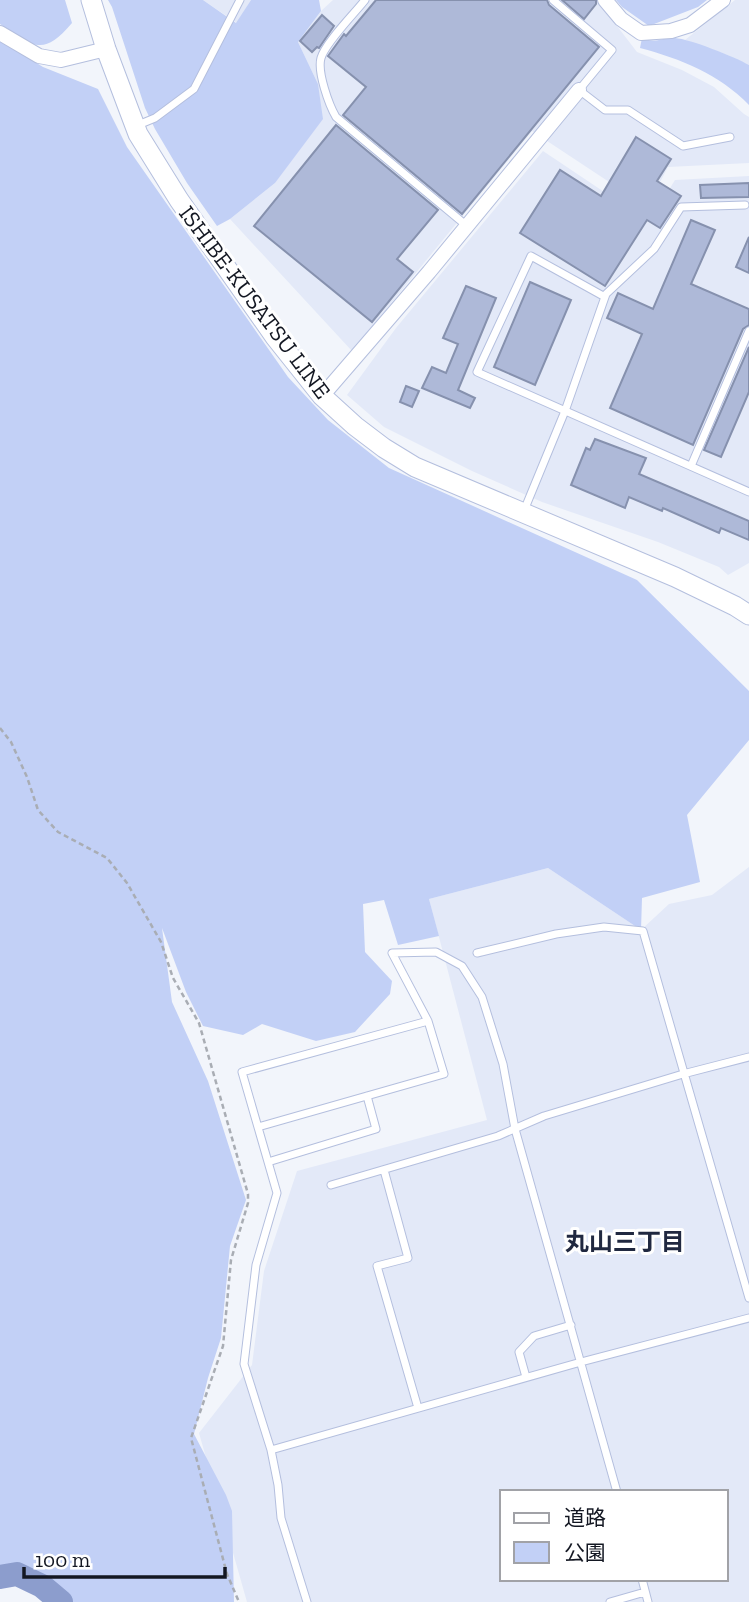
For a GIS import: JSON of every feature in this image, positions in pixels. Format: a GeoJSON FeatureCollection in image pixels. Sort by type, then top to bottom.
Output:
{"type":"FeatureCollection","features":[{"type":"Feature","properties":{"kind":"main road","name":"ISHIBE-KUSATSU LINE"},"geometry":{"type":"LineString","coordinates":[[91,0],[138,134],[187,212],[275,337],[322,396],[355,426],[415,467],[675,577],[749,615]]}},
{"type":"Feature","properties":{"kind":"street"},"geometry":{"type":"LineString","coordinates":[[605,0],[621,19],[641,33],[671,31],[690,25],[723,0]]}},
{"type":"Feature","properties":{"kind":"street"},"geometry":{"type":"LineString","coordinates":[[0,33],[39,56],[61,60],[106,49]]}},
{"type":"Feature","properties":{"kind":"street"},"geometry":{"type":"LineString","coordinates":[[322,396],[579,90]]}},
{"type":"Feature","properties":{"kind":"lane"},"geometry":{"type":"LineString","coordinates":[[135,126],[155,118],[194,89],[240,0]]}},
{"type":"Feature","properties":{"kind":"lane"},"geometry":{"type":"LineString","coordinates":[[365,0],[327,47],[320,60],[330,105],[336,117],[467,226]]}},
{"type":"Feature","properties":{"kind":"lane"},"geometry":{"type":"LineString","coordinates":[[553,0],[612,50],[579,90],[605,110],[628,110],[683,146],[730,137]]}},
{"type":"Feature","properties":{"kind":"lane"},"geometry":{"type":"LineString","coordinates":[[523,513],[565,411],[606,294],[653,249],[681,207],[745,205]]}},
{"type":"Feature","properties":{"kind":"lane"},"geometry":{"type":"LineString","coordinates":[[605,297],[531,256],[477,372],[749,492]]}},
{"type":"Feature","properties":{"kind":"lane"},"geometry":{"type":"LineString","coordinates":[[691,466],[749,331]]}},
{"type":"Feature","properties":{"kind":"lane"},"geometry":{"type":"LineString","coordinates":[[477,953],[556,934],[604,927],[643,932],[749,1298]]}},
{"type":"Feature","properties":{"kind":"lane"},"geometry":{"type":"LineString","coordinates":[[258,1127],[444,1074],[428,1021],[392,953],[436,952],[462,966],[482,997],[503,1064],[515,1129],[616,1490]]}},
{"type":"Feature","properties":{"kind":"lane"},"geometry":{"type":"LineString","coordinates":[[307,1602],[281,1518],[271,1450],[244,1364],[256,1265],[277,1193],[242,1072],[428,1021]]}},
{"type":"Feature","properties":{"kind":"lane"},"geometry":{"type":"LineString","coordinates":[[331,1185],[498,1136],[544,1116],[683,1074],[749,1058]]}},
{"type":"Feature","properties":{"kind":"lane"},"geometry":{"type":"LineString","coordinates":[[268,1161],[376,1129],[367,1096]]}},
{"type":"Feature","properties":{"kind":"lane"},"geometry":{"type":"LineString","coordinates":[[384,1170],[408,1258],[377,1266],[418,1408]]}},
{"type":"Feature","properties":{"kind":"lane"},"geometry":{"type":"LineString","coordinates":[[271,1450],[526,1377],[749,1318]]}},
{"type":"Feature","properties":{"kind":"lane"},"geometry":{"type":"LineString","coordinates":[[526,1377],[519,1352],[534,1336],[571,1325]]}},
{"type":"Feature","properties":{"kind":"lane"},"geometry":{"type":"LineString","coordinates":[[642,1581],[648,1602]]}},
{"type":"Feature","properties":{"kind":"lane"},"geometry":{"type":"LineString","coordinates":[[610,1602],[645,1592]]}},
{"type":"Feature","properties":{"kind":"path"},"geometry":{"type":"LineString","coordinates":[[0,728],[11,742],[38,810],[58,832],[107,858],[127,883],[161,942],[173,978],[199,1023],[248,1194],[248,1203],[232,1260],[223,1346],[191,1438],[227,1573],[239,1602]]}},
{"type":"Feature","properties":{"kind":"shaded area"},"geometry":{"type":"Polygon","coordinates":[[[203,0],[251,0],[237,23],[203,0]]]}},
{"type":"Feature","properties":{"kind":"shaded area"},"geometry":{"type":"Polygon","coordinates":[[[333,0],[597,0],[637,52],[682,70],[714,87],[749,117],[749,163],[668,167],[648,205],[644,205],[532,131],[352,351],[230,219],[275,183],[318,84],[298,42],[321,11],[333,0]]]}},
{"type":"Feature","properties":{"kind":"shaded area"},"geometry":{"type":"Polygon","coordinates":[[[735,0],[749,0],[749,65],[685,40],[735,0]]]}},
{"type":"Feature","properties":{"kind":"shaded area"},"geometry":{"type":"Polygon","coordinates":[[[543,151],[649,222],[675,180],[749,176],[749,563],[728,575],[719,567],[658,542],[542,502],[472,471],[384,427],[347,395],[396,328],[543,151]]]}},
{"type":"Feature","properties":{"kind":"shaded area"},"geometry":{"type":"Polygon","coordinates":[[[749,867],[749,1602],[247,1602],[199,1433],[252,1365],[264,1271],[297,1171],[487,1120],[429,899],[548,868],[641,930],[669,904],[712,895],[749,867]]]}},
{"type":"Feature","properties":{"kind":"green space"},"geometry":{"type":"Polygon","coordinates":[[[0,0],[65,0],[72,23],[53,41],[38,45],[30,43],[0,24],[0,0]]]}},
{"type":"Feature","properties":{"kind":"green space"},"geometry":{"type":"Polygon","coordinates":[[[108,0],[203,0],[236,23],[251,0],[319,0],[321,11],[298,42],[318,84],[323,119],[275,183],[230,219],[217,226],[187,183],[155,129],[145,108],[108,0]]]}},
{"type":"Feature","properties":{"kind":"green space"},"geometry":{"type":"Polygon","coordinates":[[[616,0],[707,0],[698,7],[649,26],[616,0]]]}},
{"type":"Feature","properties":{"kind":"green space"},"geometry":{"type":"Polygon","coordinates":[[[642,38],[682,39],[749,65],[749,105],[725,85],[699,69],[640,48],[642,38]]]}},
{"type":"Feature","properties":{"kind":"green space"},"geometry":{"type":"Polygon","coordinates":[[[0,40],[43,67],[98,89],[127,147],[288,377],[328,420],[389,468],[637,580],[749,691],[749,740],[687,815],[700,882],[642,898],[641,930],[548,868],[429,899],[439,936],[398,945],[384,900],[363,904],[365,952],[392,981],[390,994],[355,1032],[316,1041],[262,1024],[243,1035],[203,1026],[186,992],[162,928],[172,1002],[208,1081],[246,1200],[230,1246],[221,1338],[194,1434],[232,1511],[234,1602],[54,1602],[19,1581],[0,1583],[0,40]]]}},
{"type":"Feature","properties":{"kind":"building"},"geometry":{"type":"Polygon","coordinates":[[[376,0],[547,0],[549,5],[599,47],[462,214],[343,115],[366,87],[328,56],[344,34],[346,36],[376,0]]]}},
{"type":"Feature","properties":{"kind":"building"},"geometry":{"type":"Polygon","coordinates":[[[562,0],[596,0],[596,4],[584,19],[562,0]]]}},
{"type":"Feature","properties":{"kind":"building"},"geometry":{"type":"Polygon","coordinates":[[[322,15],[334,26],[319,48],[312,52],[300,41],[322,15]]]}},
{"type":"Feature","properties":{"kind":"building"},"geometry":{"type":"Polygon","coordinates":[[[336,125],[438,210],[397,259],[413,272],[372,322],[254,226],[336,125]]]}},
{"type":"Feature","properties":{"kind":"building"},"geometry":{"type":"Polygon","coordinates":[[[636,137],[671,159],[657,181],[681,196],[660,228],[647,220],[605,286],[520,233],[560,170],[601,196],[636,137]]]}},
{"type":"Feature","properties":{"kind":"building"},"geometry":{"type":"Polygon","coordinates":[[[749,183],[749,197],[701,198],[700,185],[749,183]]]}},
{"type":"Feature","properties":{"kind":"building"},"geometry":{"type":"Polygon","coordinates":[[[691,220],[715,230],[691,284],[749,309],[749,325],[743,329],[693,445],[610,408],[642,334],[607,318],[618,293],[653,309],[691,220]]]}},
{"type":"Feature","properties":{"kind":"building"},"geometry":{"type":"Polygon","coordinates":[[[749,237],[749,273],[736,267],[749,237]]]}},
{"type":"Feature","properties":{"kind":"building"},"geometry":{"type":"Polygon","coordinates":[[[530,282],[571,300],[535,385],[494,367],[530,282]]]}},
{"type":"Feature","properties":{"kind":"building"},"geometry":{"type":"Polygon","coordinates":[[[466,286],[496,298],[458,390],[475,398],[470,408],[422,388],[432,367],[446,373],[458,344],[443,338],[466,286]]]}},
{"type":"Feature","properties":{"kind":"building"},"geometry":{"type":"Polygon","coordinates":[[[749,347],[749,392],[721,457],[704,450],[749,347]]]}},
{"type":"Feature","properties":{"kind":"building"},"geometry":{"type":"Polygon","coordinates":[[[406,386],[419,391],[412,407],[400,402],[406,386]]]}},
{"type":"Feature","properties":{"kind":"building"},"geometry":{"type":"Polygon","coordinates":[[[595,439],[646,458],[639,474],[749,521],[749,540],[721,528],[719,533],[663,508],[662,511],[629,497],[625,508],[571,485],[586,448],[590,450],[595,439]]]}},
{"type":"Feature","properties":{"kind":"waterway"},"geometry":{"type":"LineString","coordinates":[[0,1577],[17,1574],[42,1586],[61,1602]]}},
{"type":"Feature","properties":{"kind":"district","name":"丸山三丁目"},"geometry":{"type":"Point","coordinates":[625,1242]}}]}
